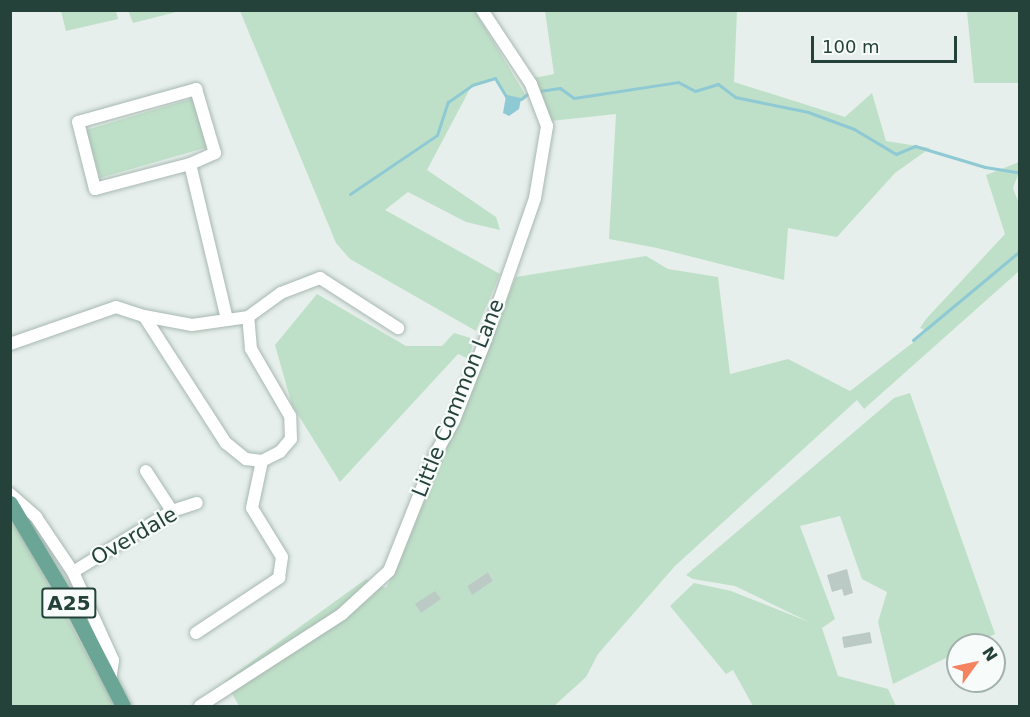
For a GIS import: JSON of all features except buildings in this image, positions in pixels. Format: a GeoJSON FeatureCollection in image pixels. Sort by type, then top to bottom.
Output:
{"type":"FeatureCollection","features":[{"type":"Feature","properties":{"kind":"main road","name":"A25"},"geometry":{"type":"LineString","coordinates":[[10,503],[74,611],[123,706]]}},
{"type":"Feature","properties":{"kind":"street","name":"Little Common Lane"},"geometry":{"type":"LineString","coordinates":[[200,706],[342,614],[389,571],[436,453],[454,420],[486,339],[535,198],[547,126],[531,84],[482,10]]}},
{"type":"Feature","properties":{"kind":"street"},"geometry":{"type":"LineString","coordinates":[[196,89],[215,153],[190,164],[95,189],[78,122],[196,89]]}},
{"type":"Feature","properties":{"kind":"street"},"geometry":{"type":"LineString","coordinates":[[190,164],[227,319]]}},
{"type":"Feature","properties":{"kind":"street"},"geometry":{"type":"LineString","coordinates":[[10,344],[116,307],[144,316],[192,325],[248,316],[281,293],[320,278],[398,328]]}},
{"type":"Feature","properties":{"kind":"street"},"geometry":{"type":"LineString","coordinates":[[144,316],[226,443],[246,459],[262,461],[280,452],[291,439],[290,416],[251,349],[248,316]]}},
{"type":"Feature","properties":{"kind":"street"},"geometry":{"type":"LineString","coordinates":[[196,633],[279,578],[282,557],[252,508],[262,461]]}},
{"type":"Feature","properties":{"kind":"street"},"geometry":{"type":"LineString","coordinates":[[146,471],[172,511]]}},
{"type":"Feature","properties":{"kind":"street","name":"A25"},"geometry":{"type":"LineString","coordinates":[[10,494],[36,517],[73,572],[113,660],[110,682]]}},
{"type":"Feature","properties":{"kind":"street","name":"Overdale"},"geometry":{"type":"LineString","coordinates":[[73,572],[172,511],[197,503]]}},
{"type":"Feature","properties":{"kind":"green space"},"geometry":{"type":"Polygon","coordinates":[[[128,10],[180,10],[180,11],[133,23],[128,10]]]}},
{"type":"Feature","properties":{"kind":"green space"},"geometry":{"type":"Polygon","coordinates":[[[61,11],[116,11],[118,19],[66,31],[61,11]]]}},
{"type":"Feature","properties":{"kind":"green space"},"geometry":{"type":"Polygon","coordinates":[[[240,11],[475,11],[526,96],[521,99],[506,96],[495,78],[472,85],[427,170],[496,217],[500,230],[466,222],[408,192],[385,210],[500,274],[476,331],[350,259],[336,243],[240,11]]]}},
{"type":"Feature","properties":{"kind":"green space"},"geometry":{"type":"Polygon","coordinates":[[[545,11],[737,11],[734,82],[845,117],[872,93],[886,141],[930,148],[895,173],[837,237],[788,228],[784,280],[657,248],[609,239],[616,114],[551,121],[534,78],[554,74],[545,11]]]}},
{"type":"Feature","properties":{"kind":"green space"},"geometry":{"type":"Polygon","coordinates":[[[967,11],[1019,11],[1019,83],[974,83],[967,11]]]}},
{"type":"Feature","properties":{"kind":"green space"},"geometry":{"type":"Polygon","coordinates":[[[194,98],[208,147],[100,178],[86,130],[194,98]]]}},
{"type":"Feature","properties":{"kind":"green space"},"geometry":{"type":"Polygon","coordinates":[[[1019,162],[1019,172],[1013,188],[1019,204],[1019,271],[864,409],[857,400],[675,566],[598,654],[586,677],[554,706],[239,706],[225,681],[366,579],[386,588],[397,568],[516,277],[646,256],[668,269],[718,277],[730,374],[788,359],[850,391],[928,331],[920,328],[926,319],[1005,234],[986,175],[1019,162]],[[488,572],[467,586],[472,594],[493,581],[488,572]]]}},
{"type":"Feature","properties":{"kind":"green space"},"geometry":{"type":"Polygon","coordinates":[[[317,294],[406,346],[442,346],[454,333],[474,339],[469,359],[458,354],[340,482],[292,405],[275,345],[317,294]]]}},
{"type":"Feature","properties":{"kind":"green space"},"geometry":{"type":"Polygon","coordinates":[[[910,393],[995,633],[946,633],[946,658],[893,684],[878,622],[887,592],[862,579],[840,516],[800,526],[835,619],[822,628],[838,676],[888,689],[896,706],[753,706],[733,670],[726,674],[670,606],[694,583],[731,591],[809,622],[735,586],[693,579],[686,575],[894,398],[910,393]]]}},
{"type":"Feature","properties":{"kind":"green space"},"geometry":{"type":"Polygon","coordinates":[[[10,515],[109,694],[114,706],[11,706],[10,515]]]}},
{"type":"Feature","properties":{"kind":"water"},"geometry":{"type":"Polygon","coordinates":[[[506,96],[521,99],[519,109],[509,116],[503,113],[506,96]]]}},
{"type":"Feature","properties":{"kind":"waterway"},"geometry":{"type":"LineString","coordinates":[[350,194],[437,135],[448,102],[472,85],[495,78],[506,96],[521,99],[530,92]]}},
{"type":"Feature","properties":{"kind":"waterway"},"geometry":{"type":"LineString","coordinates":[[539,91],[560,88],[574,98],[678,82],[695,91],[718,84],[735,97],[808,112],[854,129],[896,154],[915,146],[985,167],[1018,172]]}},
{"type":"Feature","properties":{"kind":"waterway"},"geometry":{"type":"LineString","coordinates":[[913,340],[1020,251]]}}]}
